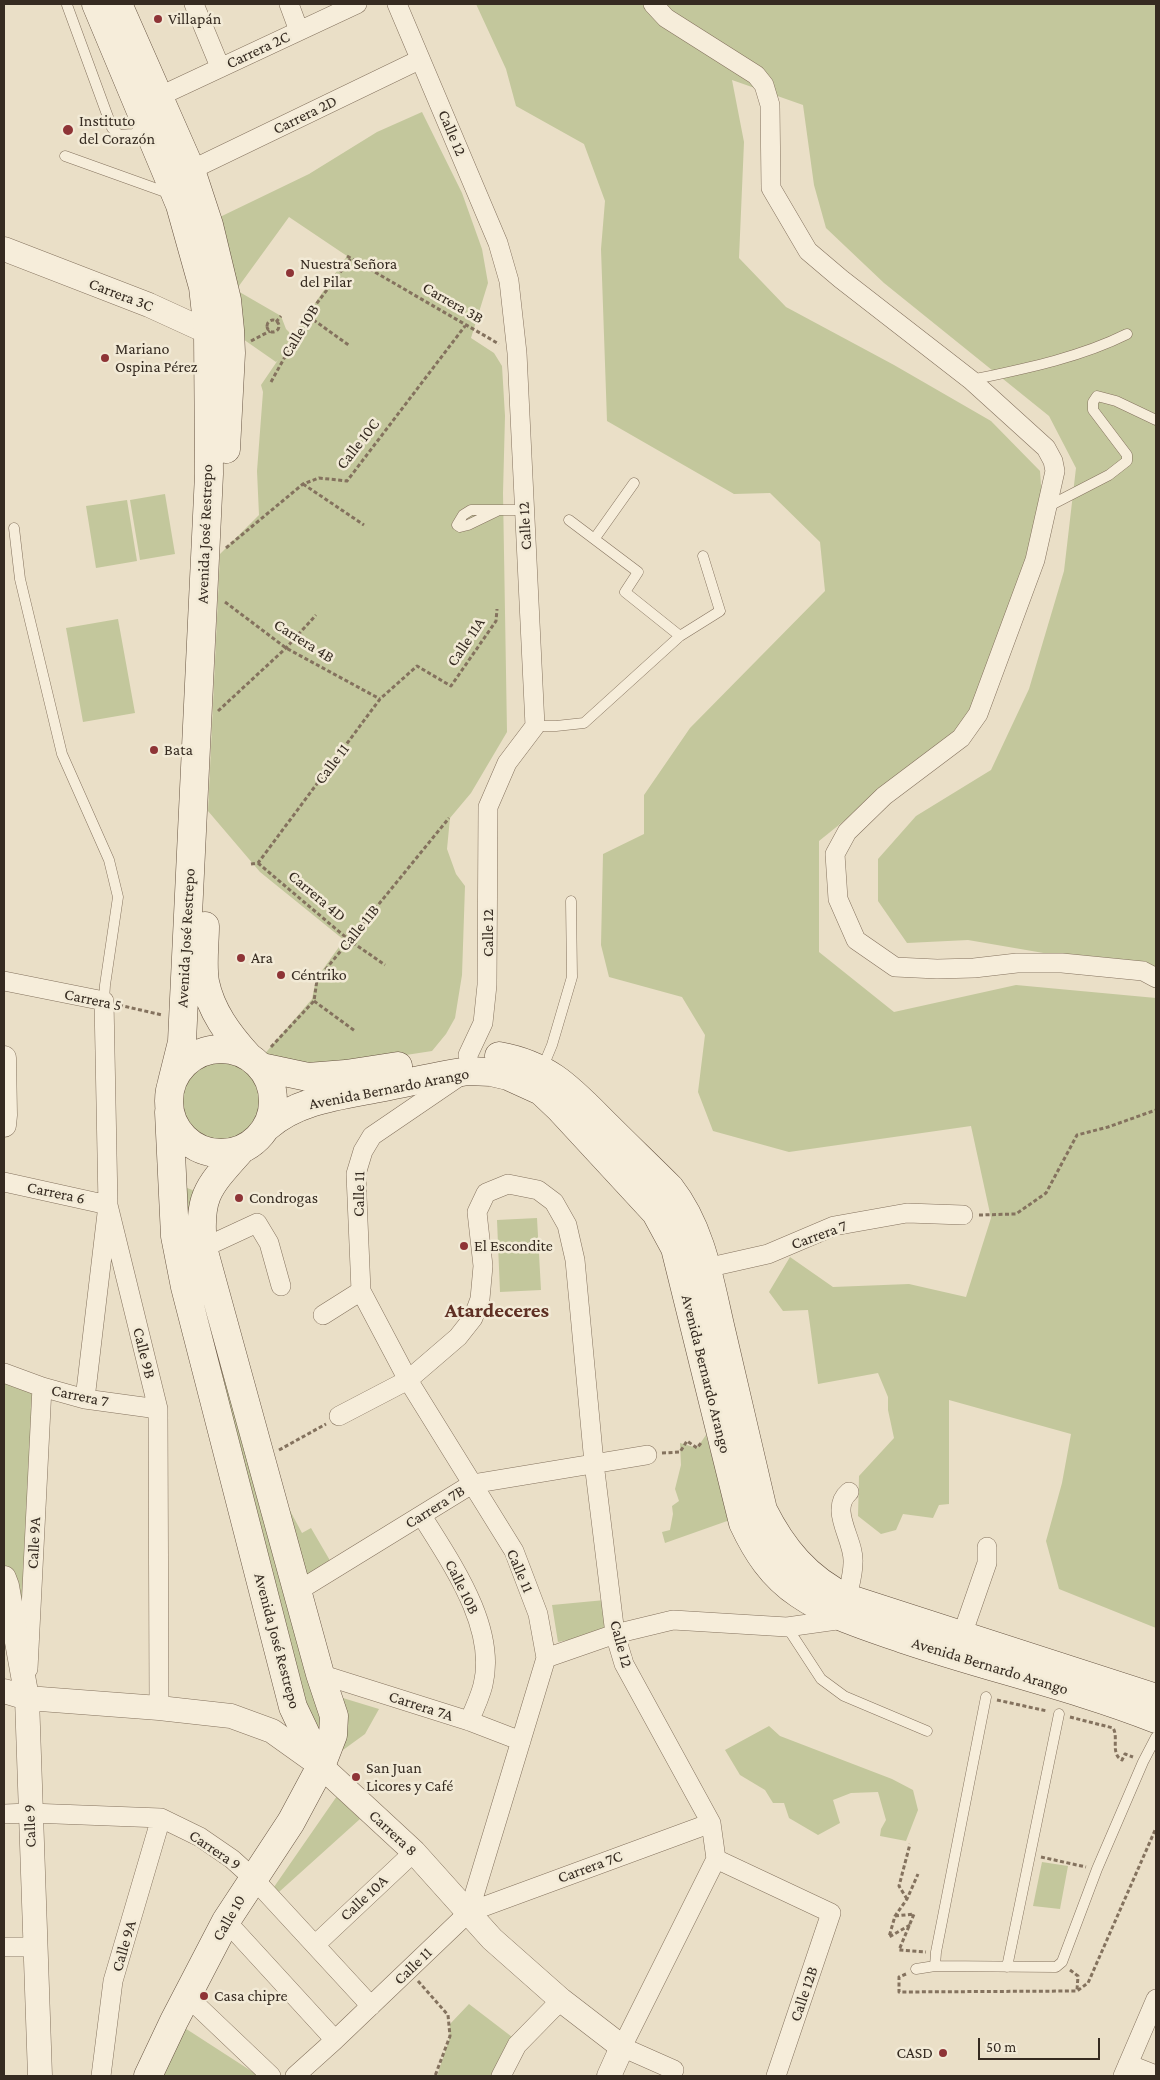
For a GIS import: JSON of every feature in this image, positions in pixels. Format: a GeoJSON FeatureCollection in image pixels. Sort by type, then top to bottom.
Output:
{"type":"FeatureCollection","features":[{"type":"Feature","properties":{"kind":"main road","name":"Avenida José Restrepo"},"geometry":{"type":"LineString","coordinates":[[96,4],[176,197],[204,287],[208,332],[209,474],[182,1042],[172,1082]]}},
{"type":"Feature","properties":{"kind":"main road","name":"Avenida José Restrepo"},"geometry":{"type":"LineString","coordinates":[[118,4],[191,170],[209,225],[227,300],[231,353],[208,820],[205,980],[212,1004],[230,1037],[255,1062]]}},
{"type":"Feature","properties":{"kind":"main road"},"geometry":{"type":"LineString","coordinates":[[218,1049],[234,1050],[255,1062],[270,1080],[274,1096],[273,1112],[267,1127],[256,1141],[241,1150],[226,1154],[211,1153],[196,1148],[184,1139],[175,1126],[169,1112],[168,1097],[172,1082],[179,1069],[190,1059],[203,1052],[218,1049]]}},
{"type":"Feature","properties":{"kind":"main road","name":"Avenida Bernardo Arango"},"geometry":{"type":"LineString","coordinates":[[267,1127],[279,1116],[302,1106],[468,1063],[490,1054],[515,1058],[542,1069],[564,1083],[670,1188],[692,1222],[706,1268],[762,1510],[775,1535],[793,1559],[816,1578],[846,1609],[960,1658],[1129,1708],[1156,1719]]}},
{"type":"Feature","properties":{"kind":"main road","name":"Avenida Bernardo Arango"},"geometry":{"type":"LineString","coordinates":[[255,1062],[308,1077],[468,1063],[508,1076],[541,1091],[560,1108],[656,1213],[675,1248],[743,1523],[754,1546],[771,1570],[798,1594],[846,1609],[962,1635],[1156,1698]]}},
{"type":"Feature","properties":{"kind":"main road","name":"Avenida José Restrepo"},"geometry":{"type":"LineString","coordinates":[[169,1112],[174,1236],[185,1287],[293,1707],[321,1766]]}},
{"type":"Feature","properties":{"kind":"main road","name":"Avenida José Restrepo"},"geometry":{"type":"LineString","coordinates":[[241,1150],[208,1191],[202,1205],[201,1226],[204,1248],[261,1460],[320,1674],[334,1716],[334,1735],[321,1766]]}},
{"type":"Feature","properties":{"kind":"main road","name":"Calle 10"},"geometry":{"type":"LineString","coordinates":[[148,2076],[226,1922],[291,1822],[321,1766]]}},
{"type":"Feature","properties":{"kind":"street"},"geometry":{"type":"LineString","coordinates":[[194,4],[220,67]]}},
{"type":"Feature","properties":{"kind":"street"},"geometry":{"type":"LineString","coordinates":[[289,4],[299,31]]}},
{"type":"Feature","properties":{"kind":"street","name":"Carrera 2C"},"geometry":{"type":"LineString","coordinates":[[158,97],[357,4]]}},
{"type":"Feature","properties":{"kind":"street","name":"Calle 12"},"geometry":{"type":"LineString","coordinates":[[397,4],[498,243],[509,281],[517,354],[535,726],[506,763],[488,807],[487,985],[483,1023],[468,1063]]}},
{"type":"Feature","properties":{"kind":"street"},"geometry":{"type":"LineString","coordinates":[[653,4],[666,18],[756,75],[764,85],[770,105],[771,188],[808,251],[971,380],[1046,448],[1053,460],[1055,471],[1035,560],[978,714],[961,738],[884,796],[847,832],[835,854],[838,899],[856,940],[895,966],[937,969],[974,968],[1017,963],[1062,963],[1143,971],[1156,978]]}},
{"type":"Feature","properties":{"kind":"street","name":"Carrera 2D"},"geometry":{"type":"LineString","coordinates":[[191,170],[420,60]]}},
{"type":"Feature","properties":{"kind":"street","name":"Carrera 3C"},"geometry":{"type":"LineString","coordinates":[[4,249],[149,305],[208,332],[231,353]]}},
{"type":"Feature","properties":{"kind":"street","name":"Carrera 5"},"geometry":{"type":"LineString","coordinates":[[4,981],[104,1001]]}},
{"type":"Feature","properties":{"kind":"street","name":"Calle 9B"},"geometry":{"type":"LineString","coordinates":[[104,1001],[108,1205],[158,1409],[159,1708]]}},
{"type":"Feature","properties":{"kind":"street"},"geometry":{"type":"LineString","coordinates":[[4,1058],[4,1125]]}},
{"type":"Feature","properties":{"kind":"street","name":"Calle 11"},"geometry":{"type":"LineString","coordinates":[[299,2075],[469,1912],[546,1658],[538,1614],[514,1551],[408,1380],[361,1291],[356,1174],[363,1151],[372,1136],[468,1063]]}},
{"type":"Feature","properties":{"kind":"street","name":"Carrera 6"},"geometry":{"type":"LineString","coordinates":[[4,1182],[108,1205]]}},
{"type":"Feature","properties":{"kind":"street","name":"Calle 12"},"geometry":{"type":"LineString","coordinates":[[408,1380],[458,1337],[473,1318],[480,1299],[483,1266],[476,1212],[486,1193],[508,1184],[538,1190],[554,1202],[567,1225],[575,1260],[594,1463],[616,1634],[624,1664],[711,1823],[716,1859]]}},
{"type":"Feature","properties":{"kind":"street"},"geometry":{"type":"LineString","coordinates":[[85,1399],[108,1205]]}},
{"type":"Feature","properties":{"kind":"street","name":"Carrera 7"},"geometry":{"type":"LineString","coordinates":[[706,1268],[768,1254],[834,1226],[907,1213],[963,1215]]}},
{"type":"Feature","properties":{"kind":"street"},"geometry":{"type":"LineString","coordinates":[[204,1248],[257,1223],[269,1243],[281,1286]]}},
{"type":"Feature","properties":{"kind":"street"},"geometry":{"type":"LineString","coordinates":[[323,1315],[361,1291]]}},
{"type":"Feature","properties":{"kind":"street","name":"Carrera 7"},"geometry":{"type":"LineString","coordinates":[[4,1373],[42,1387],[85,1399],[158,1409]]}},
{"type":"Feature","properties":{"kind":"street"},"geometry":{"type":"LineString","coordinates":[[339,1416],[408,1380]]}},
{"type":"Feature","properties":{"kind":"street","name":"Calle 9A"},"geometry":{"type":"LineString","coordinates":[[27,1698],[42,1387]]}},
{"type":"Feature","properties":{"kind":"street","name":"Carrera 7B"},"geometry":{"type":"LineString","coordinates":[[298,1591],[472,1484],[647,1455]]}},
{"type":"Feature","properties":{"kind":"street"},"geometry":{"type":"LineString","coordinates":[[546,1658],[616,1634],[673,1620],[787,1627],[846,1609],[854,1561],[840,1507],[842,1498],[849,1492]]}},
{"type":"Feature","properties":{"kind":"street","name":"Calle 10B"},"geometry":{"type":"LineString","coordinates":[[422,1516],[455,1569],[475,1608],[482,1638],[485,1663],[483,1685],[469,1721]]}},
{"type":"Feature","properties":{"kind":"street"},"geometry":{"type":"LineString","coordinates":[[962,1635],[987,1563],[987,1547]]}},
{"type":"Feature","properties":{"kind":"street","name":"Calle 9"},"geometry":{"type":"LineString","coordinates":[[4,1578],[8,1586],[27,1698],[40,2076]]}},
{"type":"Feature","properties":{"kind":"street","name":"Carrera 7A"},"geometry":{"type":"LineString","coordinates":[[320,1674],[469,1721],[521,1740]]}},
{"type":"Feature","properties":{"kind":"street","name":"Carrera 8"},"geometry":{"type":"LineString","coordinates":[[4,1691],[27,1698],[159,1708],[231,1716],[272,1731],[321,1766],[414,1852],[492,1939],[561,2000],[622,2046],[674,2070]]}},
{"type":"Feature","properties":{"kind":"street","name":"Carrera 9"},"geometry":{"type":"LineString","coordinates":[[4,1814],[30,1813],[161,1818],[200,1837],[232,1859],[253,1878],[371,2006]]}},
{"type":"Feature","properties":{"kind":"street","name":"Calle 9A"},"geometry":{"type":"LineString","coordinates":[[102,2076],[114,1981],[161,1818]]}},
{"type":"Feature","properties":{"kind":"street","name":"Carrera 7C"},"geometry":{"type":"LineString","coordinates":[[469,1912],[711,1823]]}},
{"type":"Feature","properties":{"kind":"street","name":"Calle 10A"},"geometry":{"type":"LineString","coordinates":[[315,1945],[414,1852]]}},
{"type":"Feature","properties":{"kind":"street"},"geometry":{"type":"LineString","coordinates":[[609,2076],[622,2046],[716,1859]]}},
{"type":"Feature","properties":{"kind":"street","name":"Calle 12B"},"geometry":{"type":"LineString","coordinates":[[716,1859],[832,1912],[776,2076]]}},
{"type":"Feature","properties":{"kind":"street"},"geometry":{"type":"LineString","coordinates":[[226,1922],[335,2040]]}},
{"type":"Feature","properties":{"kind":"street"},"geometry":{"type":"LineString","coordinates":[[4,1947],[35,1946]]}},
{"type":"Feature","properties":{"kind":"street"},"geometry":{"type":"LineString","coordinates":[[188,1997],[271,2076]]}},
{"type":"Feature","properties":{"kind":"street"},"geometry":{"type":"LineString","coordinates":[[1156,1999],[1125,2070],[1156,2075]]}},
{"type":"Feature","properties":{"kind":"street"},"geometry":{"type":"LineString","coordinates":[[502,2076],[517,2045],[561,2000]]}},
{"type":"Feature","properties":{"kind":"lane"},"geometry":{"type":"LineString","coordinates":[[68,5],[112,128],[119,135],[126,135],[149,128]]}},
{"type":"Feature","properties":{"kind":"lane"},"geometry":{"type":"LineString","coordinates":[[65,156],[176,197]]}},
{"type":"Feature","properties":{"kind":"lane"},"geometry":{"type":"LineString","coordinates":[[971,380],[1021,370],[1108,344],[1127,334]]}},
{"type":"Feature","properties":{"kind":"lane"},"geometry":{"type":"LineString","coordinates":[[1047,507],[1109,474],[1127,461],[1127,455],[1093,410],[1093,402],[1097,396],[1116,401],[1156,420]]}},
{"type":"Feature","properties":{"kind":"lane"},"geometry":{"type":"LineString","coordinates":[[595,538],[634,483]]}},
{"type":"Feature","properties":{"kind":"lane"},"geometry":{"type":"LineString","coordinates":[[497,511],[524,510]]}},
{"type":"Feature","properties":{"kind":"lane"},"geometry":{"type":"LineString","coordinates":[[569,520],[638,572],[625,592],[680,636]]}},
{"type":"Feature","properties":{"kind":"lane"},"geometry":{"type":"LineString","coordinates":[[14,528],[20,579],[62,754],[109,860],[118,897],[104,985],[104,1001]]}},
{"type":"Feature","properties":{"kind":"lane"},"geometry":{"type":"LineString","coordinates":[[535,726],[584,723],[680,636],[720,611],[703,556]]}},
{"type":"Feature","properties":{"kind":"lane"},"geometry":{"type":"LineString","coordinates":[[542,1069],[552,1045],[572,977],[571,901]]}},
{"type":"Feature","properties":{"kind":"lane"},"geometry":{"type":"LineString","coordinates":[[787,1627],[821,1679],[844,1696],[927,1731]]}},
{"type":"Feature","properties":{"kind":"lane"},"geometry":{"type":"LineString","coordinates":[[935,1966],[936,1952],[986,1697]]}},
{"type":"Feature","properties":{"kind":"lane"},"geometry":{"type":"LineString","coordinates":[[1007,1967],[1058,1714]]}},
{"type":"Feature","properties":{"kind":"lane"},"geometry":{"type":"LineString","coordinates":[[916,1970],[935,1966],[1056,1967],[1062,1962],[1097,1869],[1143,1762],[1156,1737]]}},
{"type":"Feature","properties":{"kind":"path","name":"Carrera 3B"},"geometry":{"type":"LineString","coordinates":[[349,257],[465,326],[517,354]]}},
{"type":"Feature","properties":{"kind":"path","name":"Calle 10B"},"geometry":{"type":"LineString","coordinates":[[270,382],[308,316],[349,257]]}},
{"type":"Feature","properties":{"kind":"path"},"geometry":{"type":"LineString","coordinates":[[276,322],[281,316]]}},
{"type":"Feature","properties":{"kind":"path"},"geometry":{"type":"LineString","coordinates":[[308,316],[350,346]]}},
{"type":"Feature","properties":{"kind":"path","name":"Calle 10C"},"geometry":{"type":"LineString","coordinates":[[220,554],[303,484],[319,478],[347,481],[465,326]]}},
{"type":"Feature","properties":{"kind":"path"},"geometry":{"type":"LineString","coordinates":[[303,484],[364,525]]}},
{"type":"Feature","properties":{"kind":"path","name":"Carrera 4B"},"geometry":{"type":"LineString","coordinates":[[218,598],[286,648],[380,699]]}},
{"type":"Feature","properties":{"kind":"path","name":"Calle 11A"},"geometry":{"type":"LineString","coordinates":[[417,666],[450,686],[496,621],[497,609]]}},
{"type":"Feature","properties":{"kind":"path"},"geometry":{"type":"LineString","coordinates":[[214,715],[286,648],[316,615]]}},
{"type":"Feature","properties":{"kind":"path","name":"Calle 11"},"geometry":{"type":"LineString","coordinates":[[258,863],[380,699],[417,666]]}},
{"type":"Feature","properties":{"kind":"path","name":"Calle 11B"},"geometry":{"type":"LineString","coordinates":[[314,1001],[317,980],[449,818]]}},
{"type":"Feature","properties":{"kind":"path"},"geometry":{"type":"LineString","coordinates":[[250,864],[258,863]]}},
{"type":"Feature","properties":{"kind":"path","name":"Carrera 4D"},"geometry":{"type":"LineString","coordinates":[[258,863],[349,940],[385,965]]}},
{"type":"Feature","properties":{"kind":"path","name":"Carrera 5"},"geometry":{"type":"LineString","coordinates":[[104,1001],[183,1020]]}},
{"type":"Feature","properties":{"kind":"path"},"geometry":{"type":"LineString","coordinates":[[255,1062],[314,1001],[355,1031]]}},
{"type":"Feature","properties":{"kind":"path"},"geometry":{"type":"LineString","coordinates":[[963,1215],[1016,1214],[1046,1193],[1077,1135],[1108,1128],[1156,1110]]}},
{"type":"Feature","properties":{"kind":"path"},"geometry":{"type":"LineString","coordinates":[[261,1460],[339,1416]]}},
{"type":"Feature","properties":{"kind":"path"},"geometry":{"type":"LineString","coordinates":[[647,1455],[680,1452],[687,1441],[697,1448],[705,1436],[715,1443],[720,1433]]}},
{"type":"Feature","properties":{"kind":"path"},"geometry":{"type":"LineString","coordinates":[[1122,1760],[1125,1754],[1132,1757]]}},
{"type":"Feature","properties":{"kind":"path"},"geometry":{"type":"LineString","coordinates":[[916,1970],[899,1977],[899,1992],[1077,1991],[1088,1984],[1156,1828]]}},
{"type":"Feature","properties":{"kind":"path"},"geometry":{"type":"LineString","coordinates":[[907,1899],[899,1886],[910,1844]]}},
{"type":"Feature","properties":{"kind":"path"},"geometry":{"type":"LineString","coordinates":[[1030,1855],[1097,1869]]}},
{"type":"Feature","properties":{"kind":"path"},"geometry":{"type":"LineString","coordinates":[[910,1925],[889,1936],[895,1916],[907,1899],[918,1874]]}},
{"type":"Feature","properties":{"kind":"path"},"geometry":{"type":"LineString","coordinates":[[895,1916],[914,1914],[899,1950],[936,1952]]}},
{"type":"Feature","properties":{"kind":"path"},"geometry":{"type":"LineString","coordinates":[[1062,1962],[1078,1976],[1077,1991]]}},
{"type":"Feature","properties":{"kind":"path"},"geometry":{"type":"LineString","coordinates":[[409,1970],[448,2015],[450,2036],[435,2076]]}},
{"type":"Feature","properties":{"kind":"green space"},"geometry":{"type":"Polygon","coordinates":[[[476,4],[1156,4],[1156,977],[1061,956],[968,940],[907,943],[878,901],[878,859],[916,816],[991,770],[1029,689],[1064,571],[1076,468],[1049,416],[884,283],[826,228],[814,185],[803,105],[732,80],[744,142],[739,258],[786,307],[894,365],[991,421],[1040,471],[1042,499],[1020,583],[973,717],[819,841],[819,952],[894,1012],[1016,985],[1156,998],[1156,1628],[1059,1589],[1046,1541],[1062,1483],[1071,1434],[949,1400],[949,1504],[939,1505],[933,1518],[903,1514],[896,1530],[881,1534],[858,1516],[859,1476],[894,1438],[888,1410],[888,1397],[878,1373],[818,1384],[808,1310],[783,1311],[769,1292],[790,1257],[833,1287],[909,1284],[966,1297],[991,1218],[971,1126],[789,1152],[713,1131],[698,1092],[705,1035],[682,997],[609,977],[601,945],[603,854],[644,834],[644,795],[690,728],[825,591],[820,542],[770,493],[734,494],[607,421],[601,249],[605,201],[584,144],[516,106],[506,69],[476,4]]]}},
{"type":"Feature","properties":{"kind":"green space"},"geometry":{"type":"Polygon","coordinates":[[[422,112],[462,193],[482,249],[488,283],[471,338],[494,353],[502,366],[505,416],[503,493],[507,732],[471,793],[450,818],[447,849],[456,874],[465,886],[462,975],[455,1018],[446,1034],[432,1051],[341,1067],[262,1057],[312,999],[316,979],[344,940],[260,872],[208,811],[220,554],[259,515],[257,471],[263,392],[261,385],[278,360],[276,362],[230,330],[195,229],[309,174],[377,132],[422,112]],[[289,217],[236,290],[281,316],[286,329],[293,336],[347,256],[289,217]]]}},
{"type":"Feature","properties":{"kind":"green space"},"geometry":{"type":"Polygon","coordinates":[[[165,494],[175,554],[140,560],[130,500],[165,494]]]}},
{"type":"Feature","properties":{"kind":"green space"},"geometry":{"type":"Polygon","coordinates":[[[127,500],[137,561],[96,568],[86,506],[127,500]]]}},
{"type":"Feature","properties":{"kind":"green space"},"geometry":{"type":"Polygon","coordinates":[[[118,619],[135,713],[83,722],[66,628],[118,619]]]}},
{"type":"Feature","properties":{"kind":"green space"},"geometry":{"type":"Polygon","coordinates":[[[221,1062],[236,1065],[249,1074],[258,1087],[261,1102],[258,1117],[249,1130],[236,1139],[221,1142],[206,1139],[193,1130],[184,1117],[181,1102],[184,1087],[193,1074],[206,1065],[221,1062]]]}},
{"type":"Feature","properties":{"kind":"green space"},"geometry":{"type":"Polygon","coordinates":[[[182,1186],[195,1191],[333,1695],[379,1709],[365,1734],[321,1766],[194,1285],[182,1186]]]}},
{"type":"Feature","properties":{"kind":"green space"},"geometry":{"type":"Polygon","coordinates":[[[537,1218],[541,1290],[500,1292],[497,1220],[537,1218]]]}},
{"type":"Feature","properties":{"kind":"green space"},"geometry":{"type":"Polygon","coordinates":[[[4,1373],[42,1387],[27,1698],[4,1578],[4,1373]]]}},
{"type":"Feature","properties":{"kind":"green space"},"geometry":{"type":"Polygon","coordinates":[[[706,1435],[730,1520],[665,1543],[662,1532],[670,1530],[673,1514],[672,1506],[679,1501],[675,1489],[681,1465],[680,1443],[697,1448],[706,1435]]]}},
{"type":"Feature","properties":{"kind":"green space"},"geometry":{"type":"Polygon","coordinates":[[[287,1505],[302,1533],[311,1528],[332,1564],[304,1581],[287,1505]]]}},
{"type":"Feature","properties":{"kind":"green space"},"geometry":{"type":"Polygon","coordinates":[[[605,1600],[609,1632],[558,1642],[552,1605],[605,1600]]]}},
{"type":"Feature","properties":{"kind":"green space"},"geometry":{"type":"Polygon","coordinates":[[[769,1726],[780,1736],[892,1779],[913,1790],[918,1810],[906,1841],[880,1836],[881,1829],[886,1820],[878,1792],[851,1793],[833,1800],[840,1823],[818,1835],[789,1818],[784,1803],[773,1803],[765,1790],[740,1775],[725,1750],[769,1726]]]}},
{"type":"Feature","properties":{"kind":"green space"},"geometry":{"type":"Polygon","coordinates":[[[337,1796],[360,1819],[279,1892],[274,1887],[337,1796]]]}},
{"type":"Feature","properties":{"kind":"green space"},"geometry":{"type":"Polygon","coordinates":[[[1042,1862],[1068,1866],[1060,1909],[1033,1906],[1042,1862]]]}},
{"type":"Feature","properties":{"kind":"green space"},"geometry":{"type":"Polygon","coordinates":[[[469,2004],[516,2040],[498,2076],[437,2076],[449,2040],[450,2024],[469,2004]]]}},
{"type":"Feature","properties":{"kind":"green space"},"geometry":{"type":"Polygon","coordinates":[[[174,2021],[259,2076],[148,2076],[174,2021]]]}},
{"type":"Feature","properties":{"kind":"place","name":"Villapán"},"geometry":{"type":"Point","coordinates":[158,19]}},
{"type":"Feature","properties":{"kind":"place","name":"Instituto del Corazón"},"geometry":{"type":"Point","coordinates":[68,130]}},
{"type":"Feature","properties":{"kind":"place","name":"Nuestra Señora del Pilar"},"geometry":{"type":"Point","coordinates":[290,273]}},
{"type":"Feature","properties":{"kind":"place","name":"Mariano Ospina Pérez"},"geometry":{"type":"Point","coordinates":[105,358]}},
{"type":"Feature","properties":{"kind":"place","name":"Bata"},"geometry":{"type":"Point","coordinates":[154,750]}},
{"type":"Feature","properties":{"kind":"place","name":"Ara"},"geometry":{"type":"Point","coordinates":[241,958]}},
{"type":"Feature","properties":{"kind":"place","name":"Céntriko"},"geometry":{"type":"Point","coordinates":[281,975]}},
{"type":"Feature","properties":{"kind":"place","name":"Condrogas"},"geometry":{"type":"Point","coordinates":[239,1198]}},
{"type":"Feature","properties":{"kind":"place","name":"El Escondite"},"geometry":{"type":"Point","coordinates":[464,1246]}},
{"type":"Feature","properties":{"kind":"place","name":"San Juan Licores y Café"},"geometry":{"type":"Point","coordinates":[356,1777]}},
{"type":"Feature","properties":{"kind":"place","name":"Casa chipre"},"geometry":{"type":"Point","coordinates":[204,1996]}},
{"type":"Feature","properties":{"kind":"place","name":"CASD"},"geometry":{"type":"Point","coordinates":[943,2053]}},
{"type":"Feature","properties":{"kind":"district","name":"Atardeceres"},"geometry":{"type":"Point","coordinates":[497,1311]}}]}
